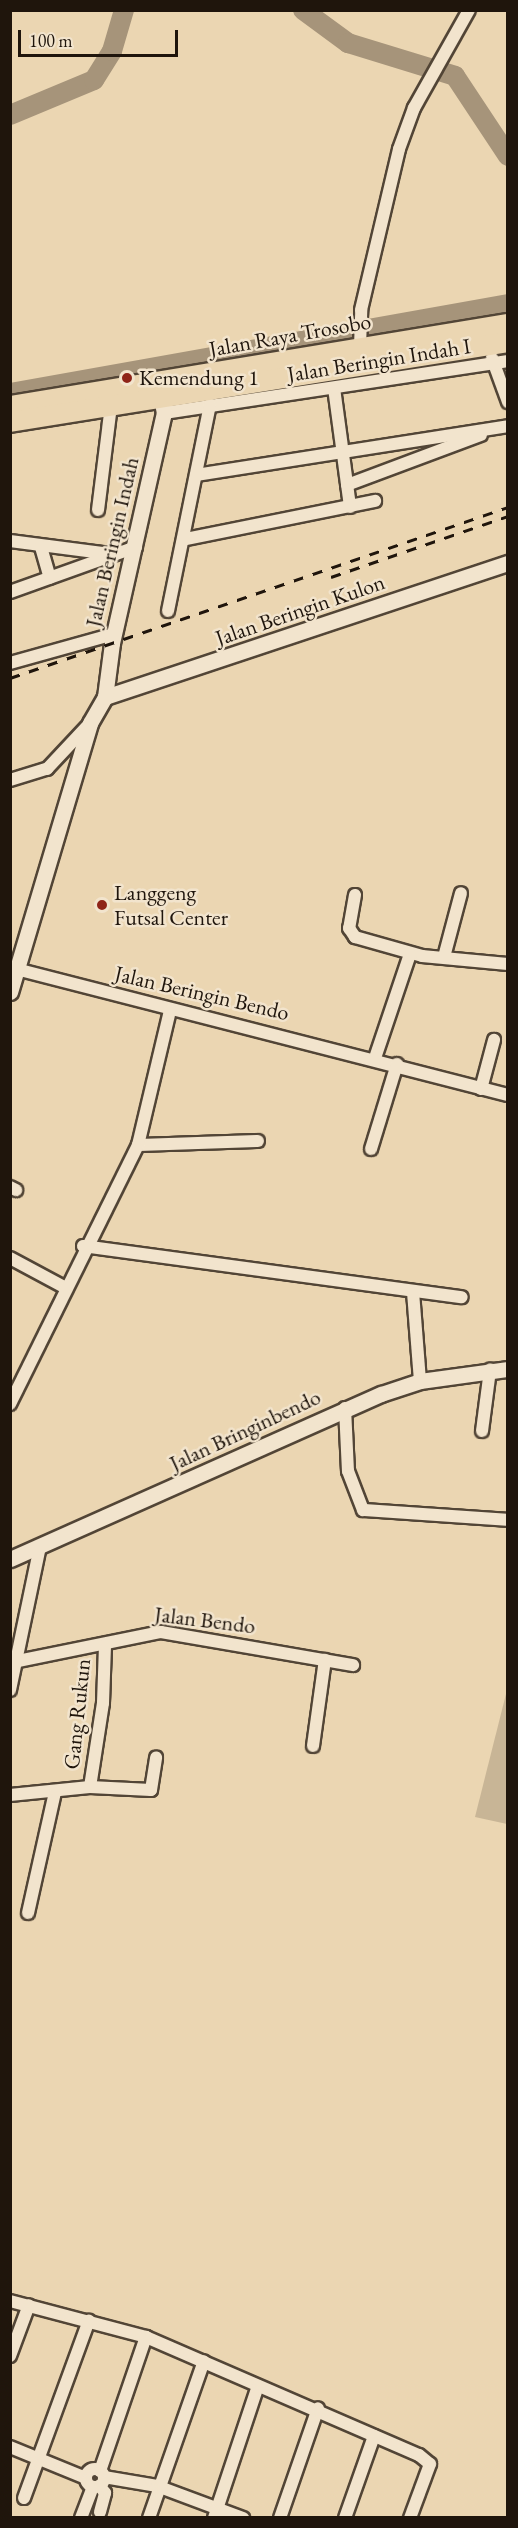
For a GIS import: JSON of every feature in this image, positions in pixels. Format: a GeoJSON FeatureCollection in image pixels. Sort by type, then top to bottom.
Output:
{"type":"FeatureCollection","features":[{"type":"Feature","properties":{"kind":"highway","name":"Jalan Raya Trosobo"},"geometry":{"type":"LineString","coordinates":[[10,406],[361,338],[504,344]]}},
{"type":"Feature","properties":{"kind":"highway","name":"Jalan Raya Trosobo"},"geometry":{"type":"LineString","coordinates":[[10,422],[111,406],[162,405],[211,389],[504,344]]}},
{"type":"Feature","properties":{"kind":"street"},"geometry":{"type":"LineString","coordinates":[[361,338],[399,149],[429,84],[469,10]]}},
{"type":"Feature","properties":{"kind":"street"},"geometry":{"type":"LineString","coordinates":[[504,344],[493,364],[507,402]]}},
{"type":"Feature","properties":{"kind":"street","name":"Jalan Beringin Indah I"},"geometry":{"type":"LineString","coordinates":[[162,405],[209,409],[493,364],[504,344]]}},
{"type":"Feature","properties":{"kind":"street"},"geometry":{"type":"LineString","coordinates":[[334,388],[350,507]]}},
{"type":"Feature","properties":{"kind":"street"},"geometry":{"type":"LineString","coordinates":[[168,611],[186,539],[211,389]]}},
{"type":"Feature","properties":{"kind":"street","name":"Jalan Beringin Indah"},"geometry":{"type":"LineString","coordinates":[[105,697],[114,634],[136,547],[162,405]]}},
{"type":"Feature","properties":{"kind":"street"},"geometry":{"type":"LineString","coordinates":[[98,510],[111,406]]}},
{"type":"Feature","properties":{"kind":"street"},"geometry":{"type":"LineString","coordinates":[[196,475],[507,426],[346,485]]}},
{"type":"Feature","properties":{"kind":"street"},"geometry":{"type":"LineString","coordinates":[[186,539],[375,501]]}},
{"type":"Feature","properties":{"kind":"street"},"geometry":{"type":"LineString","coordinates":[[10,541],[113,555]]}},
{"type":"Feature","properties":{"kind":"street"},"geometry":{"type":"LineString","coordinates":[[41,547],[50,578]]}},
{"type":"Feature","properties":{"kind":"street"},"geometry":{"type":"LineString","coordinates":[[10,592],[136,547]]}},
{"type":"Feature","properties":{"kind":"street","name":"Jalan Beringin Kulon"},"geometry":{"type":"LineString","coordinates":[[105,697],[507,563]]}},
{"type":"Feature","properties":{"kind":"street"},"geometry":{"type":"LineString","coordinates":[[10,663],[114,634]]}},
{"type":"Feature","properties":{"kind":"street"},"geometry":{"type":"LineString","coordinates":[[10,780],[47,769],[90,723],[105,697]]}},
{"type":"Feature","properties":{"kind":"street"},"geometry":{"type":"LineString","coordinates":[[10,992],[20,970],[90,723]]}},
{"type":"Feature","properties":{"kind":"street"},"geometry":{"type":"LineString","coordinates":[[444,957],[460,893]]}},
{"type":"Feature","properties":{"kind":"street"},"geometry":{"type":"LineString","coordinates":[[356,895],[350,932],[410,954],[507,964]]}},
{"type":"Feature","properties":{"kind":"street"},"geometry":{"type":"LineString","coordinates":[[375,1058],[410,954]]}},
{"type":"Feature","properties":{"kind":"street","name":"Jalan Beringin Bendo"},"geometry":{"type":"LineString","coordinates":[[20,970],[170,1011],[375,1058],[507,1095]]}},
{"type":"Feature","properties":{"kind":"street"},"geometry":{"type":"LineString","coordinates":[[10,1404],[66,1288],[83,1246],[138,1145],[170,1011]]}},
{"type":"Feature","properties":{"kind":"street"},"geometry":{"type":"LineString","coordinates":[[481,1089],[494,1040]]}},
{"type":"Feature","properties":{"kind":"street"},"geometry":{"type":"LineString","coordinates":[[371,1149],[397,1064]]}},
{"type":"Feature","properties":{"kind":"street"},"geometry":{"type":"LineString","coordinates":[[138,1145],[258,1141]]}},
{"type":"Feature","properties":{"kind":"street"},"geometry":{"type":"LineString","coordinates":[[83,1246],[462,1297]]}},
{"type":"Feature","properties":{"kind":"street"},"geometry":{"type":"LineString","coordinates":[[10,1258],[66,1288]]}},
{"type":"Feature","properties":{"kind":"street"},"geometry":{"type":"LineString","coordinates":[[412,1292],[420,1382]]}},
{"type":"Feature","properties":{"kind":"street","name":"Jalan Bringinbendo"},"geometry":{"type":"LineString","coordinates":[[10,1559],[345,1408],[420,1382],[507,1369]]}},
{"type":"Feature","properties":{"kind":"street"},"geometry":{"type":"LineString","coordinates":[[482,1431],[490,1370]]}},
{"type":"Feature","properties":{"kind":"street"},"geometry":{"type":"LineString","coordinates":[[345,1408],[348,1470],[363,1510],[507,1520]]}},
{"type":"Feature","properties":{"kind":"street"},"geometry":{"type":"LineString","coordinates":[[10,1690],[18,1661],[40,1547]]}},
{"type":"Feature","properties":{"kind":"street","name":"Jalan Bendo"},"geometry":{"type":"LineString","coordinates":[[18,1661],[161,1632],[353,1665]]}},
{"type":"Feature","properties":{"kind":"street","name":"Gang Rukun"},"geometry":{"type":"LineString","coordinates":[[90,1787],[103,1703],[105,1645]]}},
{"type":"Feature","properties":{"kind":"street"},"geometry":{"type":"LineString","coordinates":[[313,1746],[325,1660]]}},
{"type":"Feature","properties":{"kind":"street","name":"Gang Rukun"},"geometry":{"type":"LineString","coordinates":[[10,1795],[90,1787],[151,1790],[156,1757]]}},
{"type":"Feature","properties":{"kind":"street","name":"Gang Rukun"},"geometry":{"type":"LineString","coordinates":[[28,1913],[55,1792]]}},
{"type":"Feature","properties":{"kind":"street"},"geometry":{"type":"LineString","coordinates":[[10,2301],[89,2320],[146,2337],[258,2386],[318,2408],[430,2464],[410,2517]]}},
{"type":"Feature","properties":{"kind":"street"},"geometry":{"type":"LineString","coordinates":[[10,2356],[29,2305]]}},
{"type":"Feature","properties":{"kind":"street"},"geometry":{"type":"LineString","coordinates":[[24,2498],[89,2320]]}},
{"type":"Feature","properties":{"kind":"street"},"geometry":{"type":"LineString","coordinates":[[81,2517],[97,2480],[146,2337]]}},
{"type":"Feature","properties":{"kind":"street"},"geometry":{"type":"LineString","coordinates":[[149,2517],[204,2361]]}},
{"type":"Feature","properties":{"kind":"street"},"geometry":{"type":"LineString","coordinates":[[216,2513],[258,2386]]}},
{"type":"Feature","properties":{"kind":"street"},"geometry":{"type":"LineString","coordinates":[[280,2517],[318,2408]]}},
{"type":"Feature","properties":{"kind":"street"},"geometry":{"type":"LineString","coordinates":[[345,2517],[374,2436]]}},
{"type":"Feature","properties":{"kind":"street"},"geometry":{"type":"LineString","coordinates":[[10,2447],[97,2480],[161,2487],[216,2513],[243,2517]]}},
{"type":"Feature","properties":{"kind":"street"},"geometry":{"type":"LineString","coordinates":[[97,2480],[105,2493],[100,2512]]}},
{"type":"Feature","properties":{"kind":"shaded area"},"geometry":{"type":"Polygon","coordinates":[[[507,1690],[507,1824],[475,1817],[507,1690]]]}},
{"type":"Feature","properties":{"kind":"waterway"},"geometry":{"type":"LineString","coordinates":[[10,115],[94,80],[112,51],[124,10]]}},
{"type":"Feature","properties":{"kind":"waterway"},"geometry":{"type":"LineString","coordinates":[[303,10],[348,43],[455,76],[508,156]]}},
{"type":"Feature","properties":{"kind":"waterway"},"geometry":{"type":"LineString","coordinates":[[10,393],[508,304]]}},
{"type":"Feature","properties":{"kind":"railway"},"geometry":{"type":"LineString","coordinates":[[10,678],[508,507]]}},
{"type":"Feature","properties":{"kind":"railway"},"geometry":{"type":"LineString","coordinates":[[331,577],[508,516]]}},
{"type":"Feature","properties":{"kind":"place","name":"Kemendung 1"},"geometry":{"type":"Point","coordinates":[127,378]}},
{"type":"Feature","properties":{"kind":"place","name":"Langgeng Futsal Center"},"geometry":{"type":"Point","coordinates":[102,905]}}]}
